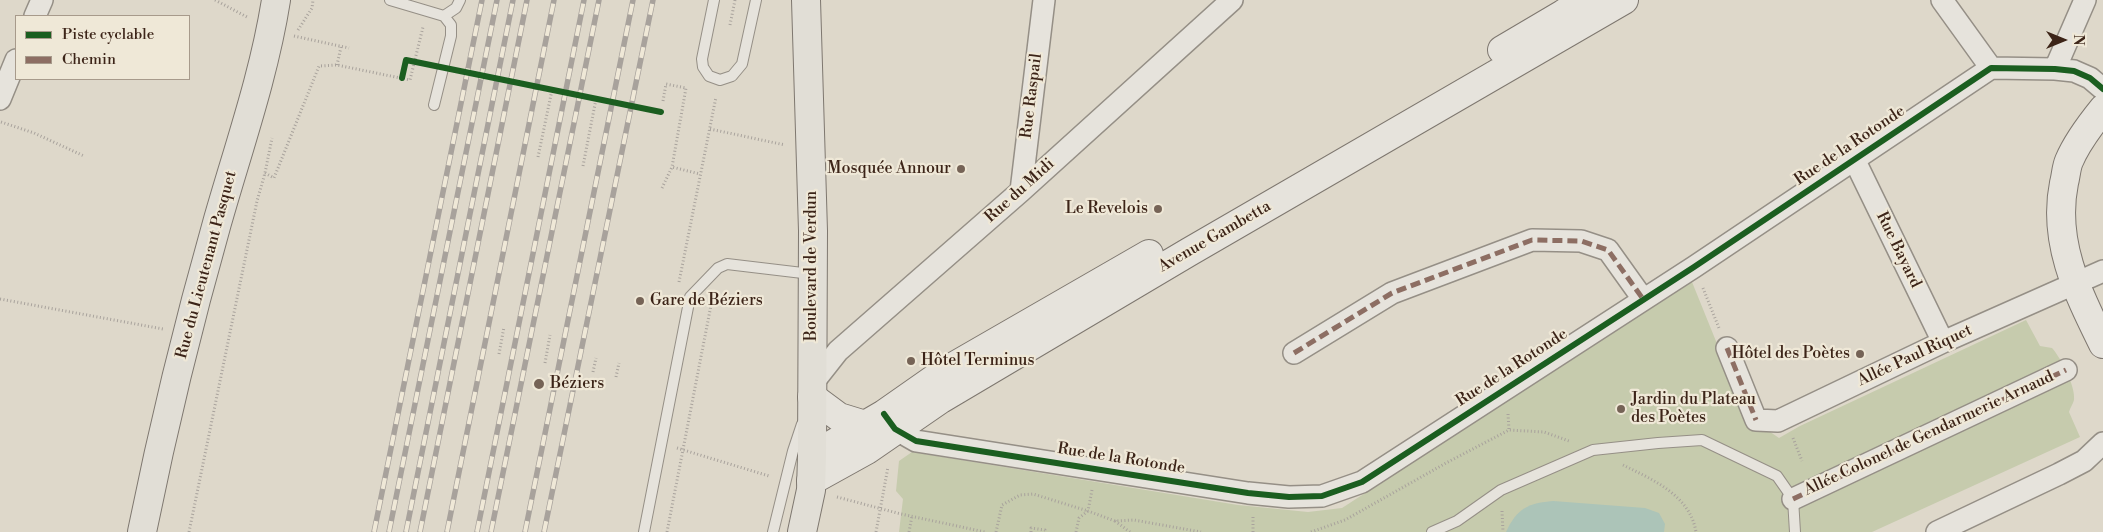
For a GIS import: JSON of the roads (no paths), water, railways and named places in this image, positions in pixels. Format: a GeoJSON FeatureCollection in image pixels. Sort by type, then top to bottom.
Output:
{"type":"FeatureCollection","features":[{"type":"Feature","properties":{"kind":"main road","name":"Rue du Lieutenant Pasquet"},"geometry":{"type":"LineString","coordinates":[[142,532],[188,333],[286,37],[276,0]]}},
{"type":"Feature","properties":{"kind":"main road","name":"Boulevard de Verdun"},"geometry":{"type":"LineString","coordinates":[[802,532],[812,469],[813,230],[806,0]]}},
{"type":"Feature","properties":{"kind":"street"},"geometry":{"type":"LineString","coordinates":[[35,15],[42,0]]}},
{"type":"Feature","properties":{"kind":"street","name":"Rue Raspail"},"geometry":{"type":"LineString","coordinates":[[1021,191],[1044,0]]}},
{"type":"Feature","properties":{"kind":"street","name":"Rue du Midi"},"geometry":{"type":"LineString","coordinates":[[812,391],[838,351],[1021,191],[1232,0]]}},
{"type":"Feature","properties":{"kind":"street","name":"Avenue Gambetta"},"geometry":{"type":"LineString","coordinates":[[1185,244],[1584,0]]}},
{"type":"Feature","properties":{"kind":"street"},"geometry":{"type":"LineString","coordinates":[[1942,0],[1991,68],[2055,69],[2074,72],[2090,78],[2103,88]]}},
{"type":"Feature","properties":{"kind":"street"},"geometry":{"type":"LineString","coordinates":[[2055,69],[2085,0]]}},
{"type":"Feature","properties":{"kind":"street","name":"Avenue Gambetta"},"geometry":{"type":"LineString","coordinates":[[812,469],[867,450],[944,372],[1185,244],[1613,3]]}},
{"type":"Feature","properties":{"kind":"street"},"geometry":{"type":"LineString","coordinates":[[0,99],[15,62]]}},
{"type":"Feature","properties":{"kind":"street","name":"Rue de la Rotonde"},"geometry":{"type":"LineString","coordinates":[[890,427],[1096,468],[1248,493],[1289,497],[1322,496],[1362,482],[1694,267],[1991,68]]}},
{"type":"Feature","properties":{"kind":"street"},"geometry":{"type":"LineString","coordinates":[[2103,110],[2086,130],[2069,161],[2062,194],[2061,219],[2063,243],[2074,284],[2103,344]]}},
{"type":"Feature","properties":{"kind":"street","name":"Rue Bayard"},"geometry":{"type":"LineString","coordinates":[[1854,159],[1943,342]]}},
{"type":"Feature","properties":{"kind":"street"},"geometry":{"type":"LineString","coordinates":[[1294,353],[1392,293],[1532,240],[1580,241],[1608,250],[1643,299]]}},
{"type":"Feature","properties":{"kind":"street","name":"Allée Paul Riquet"},"geometry":{"type":"LineString","coordinates":[[1727,348],[1756,420],[1778,421],[1943,342],[2103,271]]}},
{"type":"Feature","properties":{"kind":"street","name":"Allée Colonel de Gendarmerie Arnaud"},"geometry":{"type":"LineString","coordinates":[[1793,499],[2066,370]]}},
{"type":"Feature","properties":{"kind":"street"},"geometry":{"type":"LineString","coordinates":[[812,391],[839,417],[890,427]]}},
{"type":"Feature","properties":{"kind":"street"},"geometry":{"type":"LineString","coordinates":[[1937,532],[2084,461],[2103,443]]}},
{"type":"Feature","properties":{"kind":"lane"},"geometry":{"type":"LineString","coordinates":[[390,0],[444,16],[451,25],[451,36],[434,105]]}},
{"type":"Feature","properties":{"kind":"lane"},"geometry":{"type":"LineString","coordinates":[[444,16],[456,8],[460,0]]}},
{"type":"Feature","properties":{"kind":"lane"},"geometry":{"type":"LineString","coordinates":[[714,0],[702,67],[709,76],[720,80],[732,76],[742,64],[756,0]]}},
{"type":"Feature","properties":{"kind":"lane"},"geometry":{"type":"LineString","coordinates":[[644,532],[690,297],[718,268],[727,264],[812,274]]}},
{"type":"Feature","properties":{"kind":"lane"},"geometry":{"type":"LineString","coordinates":[[774,532],[793,451],[812,391]]}},
{"type":"Feature","properties":{"kind":"lane"},"geometry":{"type":"LineString","coordinates":[[1432,532],[1457,521],[1501,490],[1593,450],[1702,440],[1777,476],[1793,499],[1795,532]]}},
{"type":"Feature","properties":{"kind":"railway"},"geometry":{"type":"LineString","coordinates":[[374,532],[482,0]]}},
{"type":"Feature","properties":{"kind":"railway"},"geometry":{"type":"LineString","coordinates":[[389,532],[497,0]]}},
{"type":"Feature","properties":{"kind":"railway"},"geometry":{"type":"LineString","coordinates":[[406,532],[513,0]]}},
{"type":"Feature","properties":{"kind":"railway"},"geometry":{"type":"LineString","coordinates":[[420,532],[527,0]]}},
{"type":"Feature","properties":{"kind":"railway"},"geometry":{"type":"LineString","coordinates":[[447,532],[554,0]]}},
{"type":"Feature","properties":{"kind":"railway"},"geometry":{"type":"LineString","coordinates":[[477,532],[584,0]]}},
{"type":"Feature","properties":{"kind":"railway"},"geometry":{"type":"LineString","coordinates":[[491,532],[599,0]]}},
{"type":"Feature","properties":{"kind":"railway"},"geometry":{"type":"LineString","coordinates":[[525,532],[633,0]]}},
{"type":"Feature","properties":{"kind":"railway"},"geometry":{"type":"LineString","coordinates":[[544,532],[653,0]]}},
{"type":"Feature","properties":{"kind":"place","name":"Mosquée Annour"},"geometry":{"type":"Point","coordinates":[961,169]}},
{"type":"Feature","properties":{"kind":"place","name":"Le Revelois"},"geometry":{"type":"Point","coordinates":[1158,209]}},
{"type":"Feature","properties":{"kind":"place","name":"Gare de Béziers"},"geometry":{"type":"Point","coordinates":[640,301]}},
{"type":"Feature","properties":{"kind":"place","name":"Hôtel des Poètes"},"geometry":{"type":"Point","coordinates":[1860,354]}},
{"type":"Feature","properties":{"kind":"place","name":"Hôtel Terminus"},"geometry":{"type":"Point","coordinates":[911,361]}},
{"type":"Feature","properties":{"kind":"place","name":"Béziers"},"geometry":{"type":"Point","coordinates":[539,384]}},
{"type":"Feature","properties":{"kind":"place","name":"Jardin du Plateau des Poètes"},"geometry":{"type":"Point","coordinates":[1621,409]}}]}
